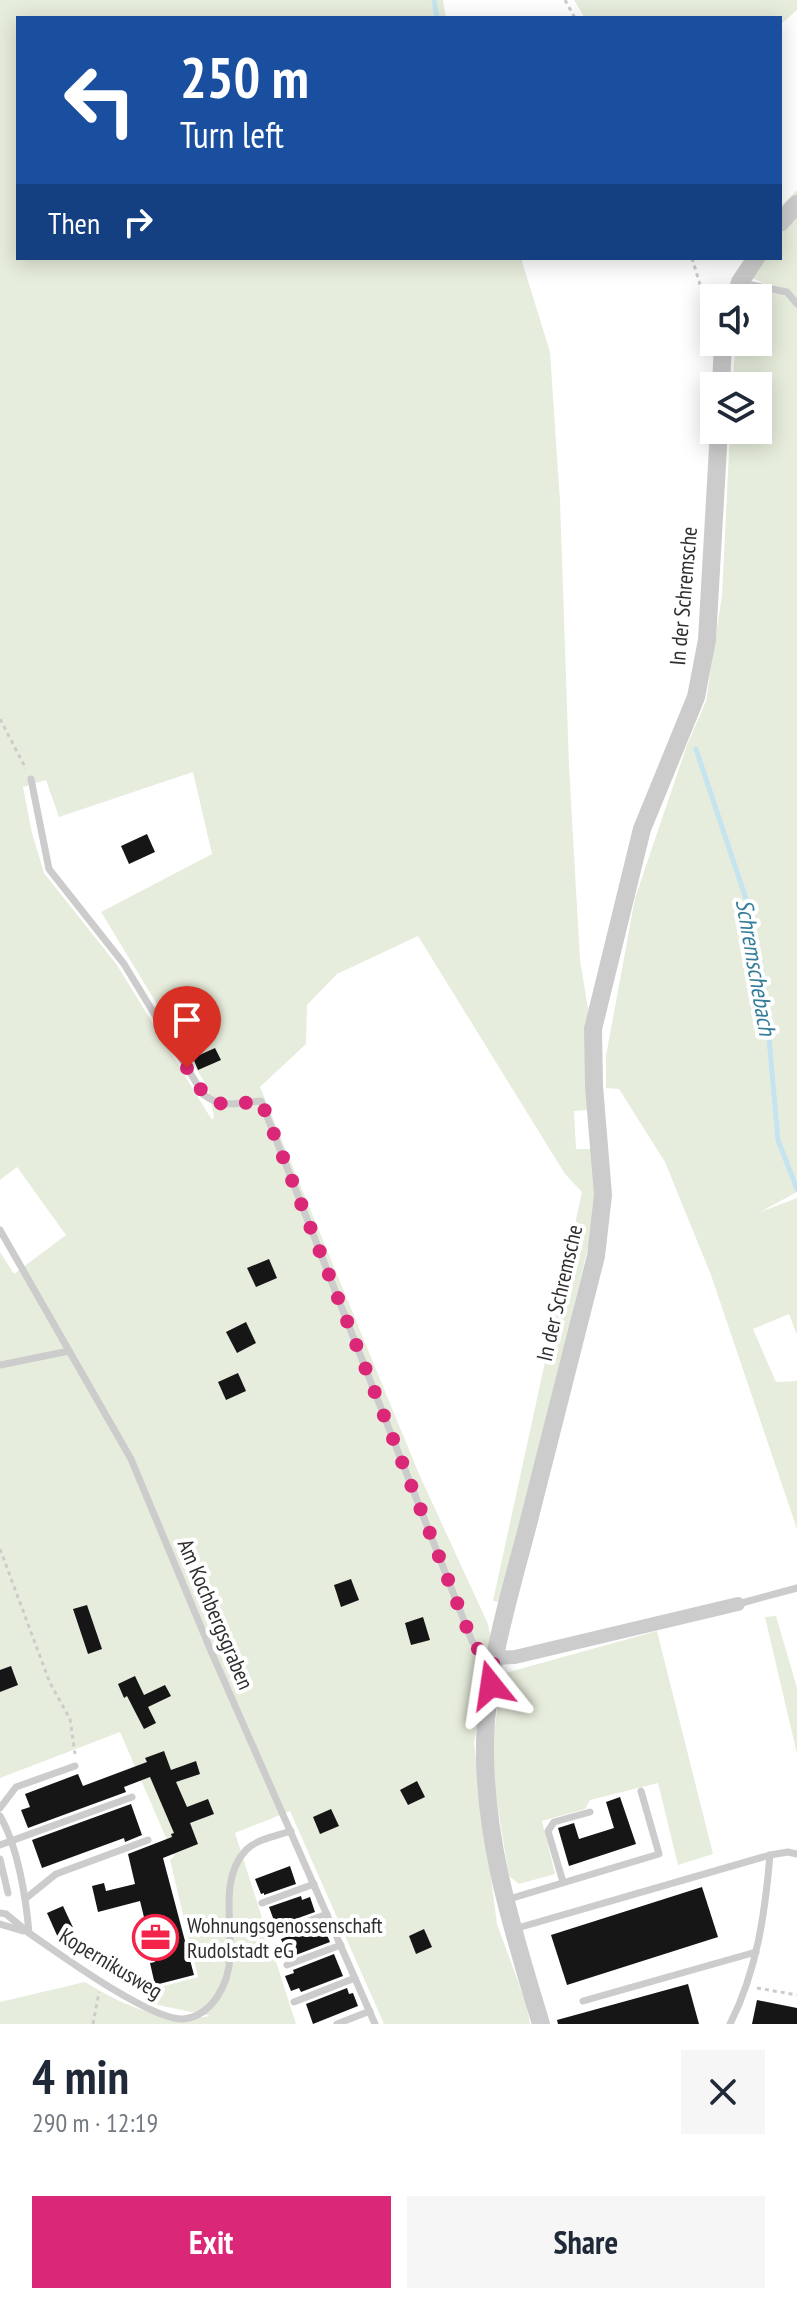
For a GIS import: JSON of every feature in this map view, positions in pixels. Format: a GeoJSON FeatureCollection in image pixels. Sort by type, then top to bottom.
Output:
{"type":"FeatureCollection","features":[{"type":"Feature","properties":{"kind":"street"},"geometry":{"type":"LineString","coordinates":[[782,221],[797,204]]}},
{"type":"Feature","properties":{"kind":"street"},"geometry":{"type":"LineString","coordinates":[[741,284],[755,260]]}},
{"type":"Feature","properties":{"kind":"street","name":"In der Schremsche"},"geometry":{"type":"LineString","coordinates":[[541,2024],[503,1900],[487,1784],[485,1739],[494,1658],[596,1256],[603,1195],[593,1072],[593,1029],[642,829],[692,707],[702,668],[707,640],[718,444]]}},
{"type":"Feature","properties":{"kind":"street"},"geometry":{"type":"LineString","coordinates":[[494,1658],[515,1657],[738,1604]]}},
{"type":"Feature","properties":{"kind":"lane"},"geometry":{"type":"LineString","coordinates":[[772,291],[787,292],[797,304]]}},
{"type":"Feature","properties":{"kind":"lane"},"geometry":{"type":"LineString","coordinates":[[31,779],[49,869],[124,964],[203,1094],[212,1102],[224,1105],[261,1101],[472,1641],[481,1653],[494,1658]]}},
{"type":"Feature","properties":{"kind":"lane","name":"Am Kochbergsgraben"},"geometry":{"type":"LineString","coordinates":[[0,1230],[131,1459],[375,2024]]}},
{"type":"Feature","properties":{"kind":"lane"},"geometry":{"type":"LineString","coordinates":[[0,1365],[69,1351]]}},
{"type":"Feature","properties":{"kind":"lane"},"geometry":{"type":"LineString","coordinates":[[738,1604],[797,1588]]}},
{"type":"Feature","properties":{"kind":"lane"},"geometry":{"type":"LineString","coordinates":[[0,1808],[16,1787],[75,1766]]}},
{"type":"Feature","properties":{"kind":"lane"},"geometry":{"type":"LineString","coordinates":[[503,1900],[659,1854],[641,1791]]}},
{"type":"Feature","properties":{"kind":"lane"},"geometry":{"type":"LineString","coordinates":[[0,1845],[132,1797]]}},
{"type":"Feature","properties":{"kind":"lane"},"geometry":{"type":"LineString","coordinates":[[563,1882],[549,1826],[590,1812]]}},
{"type":"Feature","properties":{"kind":"lane","name":"Kopernikusweg"},"geometry":{"type":"LineString","coordinates":[[0,1816],[8,1829],[25,1899],[29,1933],[100,1982],[160,2014],[182,2019],[200,2013],[213,2003],[228,1974],[231,1881],[239,1860],[248,1848],[262,1840],[291,1831]]}},
{"type":"Feature","properties":{"kind":"lane"},"geometry":{"type":"LineString","coordinates":[[25,1899],[56,1874],[148,1840]]}},
{"type":"Feature","properties":{"kind":"lane"},"geometry":{"type":"LineString","coordinates":[[512,1930],[770,1855],[797,1854]]}},
{"type":"Feature","properties":{"kind":"lane"},"geometry":{"type":"LineString","coordinates":[[730,2024],[746,1986],[765,1917],[770,1855]]}},
{"type":"Feature","properties":{"kind":"lane"},"geometry":{"type":"LineString","coordinates":[[0,1859],[8,1893]]}},
{"type":"Feature","properties":{"kind":"lane"},"geometry":{"type":"LineString","coordinates":[[262,1903],[314,1884]]}},
{"type":"Feature","properties":{"kind":"lane"},"geometry":{"type":"LineString","coordinates":[[0,1913],[6,1914],[29,1933]]}},
{"type":"Feature","properties":{"kind":"lane"},"geometry":{"type":"LineString","coordinates":[[277,1933],[327,1914]]}},
{"type":"Feature","properties":{"kind":"lane"},"geometry":{"type":"LineString","coordinates":[[0,1924],[29,1933]]}},
{"type":"Feature","properties":{"kind":"lane"},"geometry":{"type":"LineString","coordinates":[[287,1965],[341,1945]]}},
{"type":"Feature","properties":{"kind":"lane"},"geometry":{"type":"LineString","coordinates":[[583,2001],[756,1952]]}},
{"type":"Feature","properties":{"kind":"lane"},"geometry":{"type":"LineString","coordinates":[[294,2002],[355,1978]]}},
{"type":"Feature","properties":{"kind":"lane"},"geometry":{"type":"LineString","coordinates":[[337,2024],[370,2011]]}},
{"type":"Feature","properties":{"kind":"path"},"geometry":{"type":"LineString","coordinates":[[693,260],[700,284]]}},
{"type":"Feature","properties":{"kind":"path"},"geometry":{"type":"LineString","coordinates":[[0,719],[31,779]]}},
{"type":"Feature","properties":{"kind":"path"},"geometry":{"type":"LineString","coordinates":[[0,1549],[50,1683],[70,1719],[75,1743],[75,1766]]}},
{"type":"Feature","properties":{"kind":"path"},"geometry":{"type":"LineString","coordinates":[[93,2024],[100,1982]]}},
{"type":"Feature","properties":{"kind":"path"},"geometry":{"type":"LineString","coordinates":[[746,1986],[797,1995]]}},
{"type":"Feature","properties":{"kind":"green space"},"geometry":{"type":"Polygon","coordinates":[[[0,0],[443,0],[446,16],[16,16],[16,260],[522,260],[550,352],[560,501],[569,766],[580,960],[589,1015],[589,1110],[574,1111],[576,1149],[591,1149],[596,1192],[592,1231],[503,1603],[493,1601],[582,1192],[565,1174],[418,936],[337,974],[307,1005],[306,1044],[260,1087],[419,1474],[488,1624],[492,1644],[474,1743],[497,1924],[526,2003],[530,2024],[384,2024],[290,1811],[235,1833],[296,2024],[0,2024],[0,2002],[85,1982],[145,2011],[177,2017],[211,2016],[148,2003],[145,1991],[198,1977],[170,1860],[174,1856],[120,1732],[0,1778],[0,1252],[14,1274],[66,1235],[17,1167],[0,1180],[0,0]],[[193,772],[59,817],[46,780],[23,787],[44,873],[117,965],[212,1120],[208,1088],[101,912],[212,854],[193,772]]]}},
{"type":"Feature","properties":{"kind":"green space"},"geometry":{"type":"Polygon","coordinates":[[[574,0],[797,0],[797,10],[782,23],[782,16],[584,16],[574,0]]]}},
{"type":"Feature","properties":{"kind":"green space"},"geometry":{"type":"Polygon","coordinates":[[[797,190],[797,1192],[760,1212],[797,1198],[797,1335],[789,1314],[753,1329],[776,1382],[797,1381],[797,1529],[711,1275],[665,1162],[619,1089],[606,1088],[606,1056],[635,898],[687,745],[706,701],[722,595],[729,444],[772,444],[772,372],[733,372],[735,356],[772,356],[772,284],[752,278],[762,260],[782,260],[782,233],[794,218],[782,215],[782,205],[797,190]]]}},
{"type":"Feature","properties":{"kind":"green space"},"geometry":{"type":"Polygon","coordinates":[[[776,1616],[797,1688],[797,1754],[765,1617],[776,1616]]]}},
{"type":"Feature","properties":{"kind":"green space"},"geometry":{"type":"Polygon","coordinates":[[[657,1631],[713,1854],[678,1865],[658,1783],[590,1800],[585,1809],[542,1821],[555,1874],[519,1884],[509,1876],[494,1785],[493,1743],[502,1674],[657,1631]]]}},
{"type":"Feature","properties":{"kind":"building"},"geometry":{"type":"Polygon","coordinates":[[[147,834],[155,852],[129,864],[121,846],[147,834]]]}},
{"type":"Feature","properties":{"kind":"building"},"geometry":{"type":"Polygon","coordinates":[[[215,1048],[221,1060],[198,1070],[193,1058],[215,1048]]]}},
{"type":"Feature","properties":{"kind":"building"},"geometry":{"type":"Polygon","coordinates":[[[269,1259],[277,1278],[256,1287],[247,1268],[269,1259]]]}},
{"type":"Feature","properties":{"kind":"building"},"geometry":{"type":"Polygon","coordinates":[[[246,1322],[256,1343],[237,1353],[226,1332],[246,1322]]]}},
{"type":"Feature","properties":{"kind":"building"},"geometry":{"type":"Polygon","coordinates":[[[238,1373],[246,1391],[226,1400],[218,1382],[238,1373]]]}},
{"type":"Feature","properties":{"kind":"building"},"geometry":{"type":"Polygon","coordinates":[[[351,1579],[359,1600],[341,1607],[334,1585],[351,1579]]]}},
{"type":"Feature","properties":{"kind":"building"},"geometry":{"type":"Polygon","coordinates":[[[87,1605],[102,1649],[88,1654],[73,1609],[87,1605]]]}},
{"type":"Feature","properties":{"kind":"building"},"geometry":{"type":"Polygon","coordinates":[[[423,1617],[430,1640],[411,1645],[405,1623],[423,1617]]]}},
{"type":"Feature","properties":{"kind":"building"},"geometry":{"type":"Polygon","coordinates":[[[11,1666],[18,1685],[0,1692],[0,1670],[11,1666]]]}},
{"type":"Feature","properties":{"kind":"building"},"geometry":{"type":"Polygon","coordinates":[[[135,1676],[144,1695],[165,1685],[171,1696],[148,1707],[156,1723],[144,1729],[118,1684],[135,1676]]]}},
{"type":"Feature","properties":{"kind":"building"},"geometry":{"type":"Polygon","coordinates":[[[164,1751],[171,1770],[196,1761],[200,1774],[176,1782],[187,1807],[208,1799],[214,1814],[190,1823],[198,1844],[163,1858],[194,1975],[155,1985],[150,1963],[155,1962],[140,1901],[98,1912],[92,1886],[104,1883],[106,1891],[135,1884],[128,1854],[172,1837],[174,1833],[150,1777],[124,1787],[126,1792],[28,1828],[21,1810],[30,1807],[25,1794],[78,1774],[83,1786],[147,1762],[145,1758],[164,1751]]]}},
{"type":"Feature","properties":{"kind":"building"},"geometry":{"type":"Polygon","coordinates":[[[417,1781],[425,1797],[408,1805],[400,1790],[417,1781]]]}},
{"type":"Feature","properties":{"kind":"building"},"geometry":{"type":"Polygon","coordinates":[[[620,1797],[636,1844],[569,1866],[558,1828],[574,1823],[579,1839],[614,1828],[606,1802],[620,1797]]]}},
{"type":"Feature","properties":{"kind":"building"},"geometry":{"type":"Polygon","coordinates":[[[131,1804],[142,1835],[125,1842],[124,1838],[42,1868],[32,1840],[131,1804]]]}},
{"type":"Feature","properties":{"kind":"building"},"geometry":{"type":"Polygon","coordinates":[[[331,1809],[339,1826],[320,1834],[313,1817],[331,1809]]]}},
{"type":"Feature","properties":{"kind":"building"},"geometry":{"type":"Polygon","coordinates":[[[290,1866],[296,1884],[261,1894],[255,1879],[290,1866]]]}},
{"type":"Feature","properties":{"kind":"building"},"geometry":{"type":"Polygon","coordinates":[[[702,1887],[718,1937],[567,1985],[551,1935],[702,1887]]]}},
{"type":"Feature","properties":{"kind":"building"},"geometry":{"type":"Polygon","coordinates":[[[301,1896],[302,1900],[310,1897],[315,1912],[276,1926],[269,1907],[301,1896]]]}},
{"type":"Feature","properties":{"kind":"building"},"geometry":{"type":"Polygon","coordinates":[[[63,1906],[76,1934],[60,1942],[47,1913],[63,1906]]]}},
{"type":"Feature","properties":{"kind":"building"},"geometry":{"type":"Polygon","coordinates":[[[320,1924],[330,1942],[288,1958],[281,1939],[320,1924]]]}},
{"type":"Feature","properties":{"kind":"building"},"geometry":{"type":"Polygon","coordinates":[[[424,1929],[432,1947],[416,1954],[409,1936],[424,1929]]]}},
{"type":"Feature","properties":{"kind":"building"},"geometry":{"type":"Polygon","coordinates":[[[334,1954],[343,1976],[301,1992],[299,1988],[291,1991],[285,1976],[334,1954]]]}},
{"type":"Feature","properties":{"kind":"building"},"geometry":{"type":"Polygon","coordinates":[[[688,1984],[699,2024],[558,2024],[557,2020],[688,1984]]]}},
{"type":"Feature","properties":{"kind":"building"},"geometry":{"type":"Polygon","coordinates":[[[347,1988],[349,1994],[353,1993],[358,2006],[313,2024],[306,2004],[347,1988]]]}},
{"type":"Feature","properties":{"kind":"building"},"geometry":{"type":"Polygon","coordinates":[[[757,2000],[797,2008],[797,2024],[752,2024],[757,2000]]]}},
{"type":"Feature","properties":{"kind":"waterway","name":"Schremschebach"},"geometry":{"type":"LineString","coordinates":[[434,0],[437,16]]}},
{"type":"Feature","properties":{"kind":"waterway","name":"Schremschebach"},"geometry":{"type":"LineString","coordinates":[[696,749],[751,914],[764,981],[778,1140],[797,1189]]}},
{"type":"Feature","properties":{"kind":"place","name":"Wohnungsgenossenschaft Rudolstadt eG"},"geometry":{"type":"Point","coordinates":[156,1938]}},
{"type":"Feature","properties":{"kind":"route"},"geometry":{"type":"LineString","coordinates":[[187,1068],[203,1094],[212,1102],[224,1105],[261,1101],[472,1641],[481,1653],[494,1658],[491,1685]]}}]}
